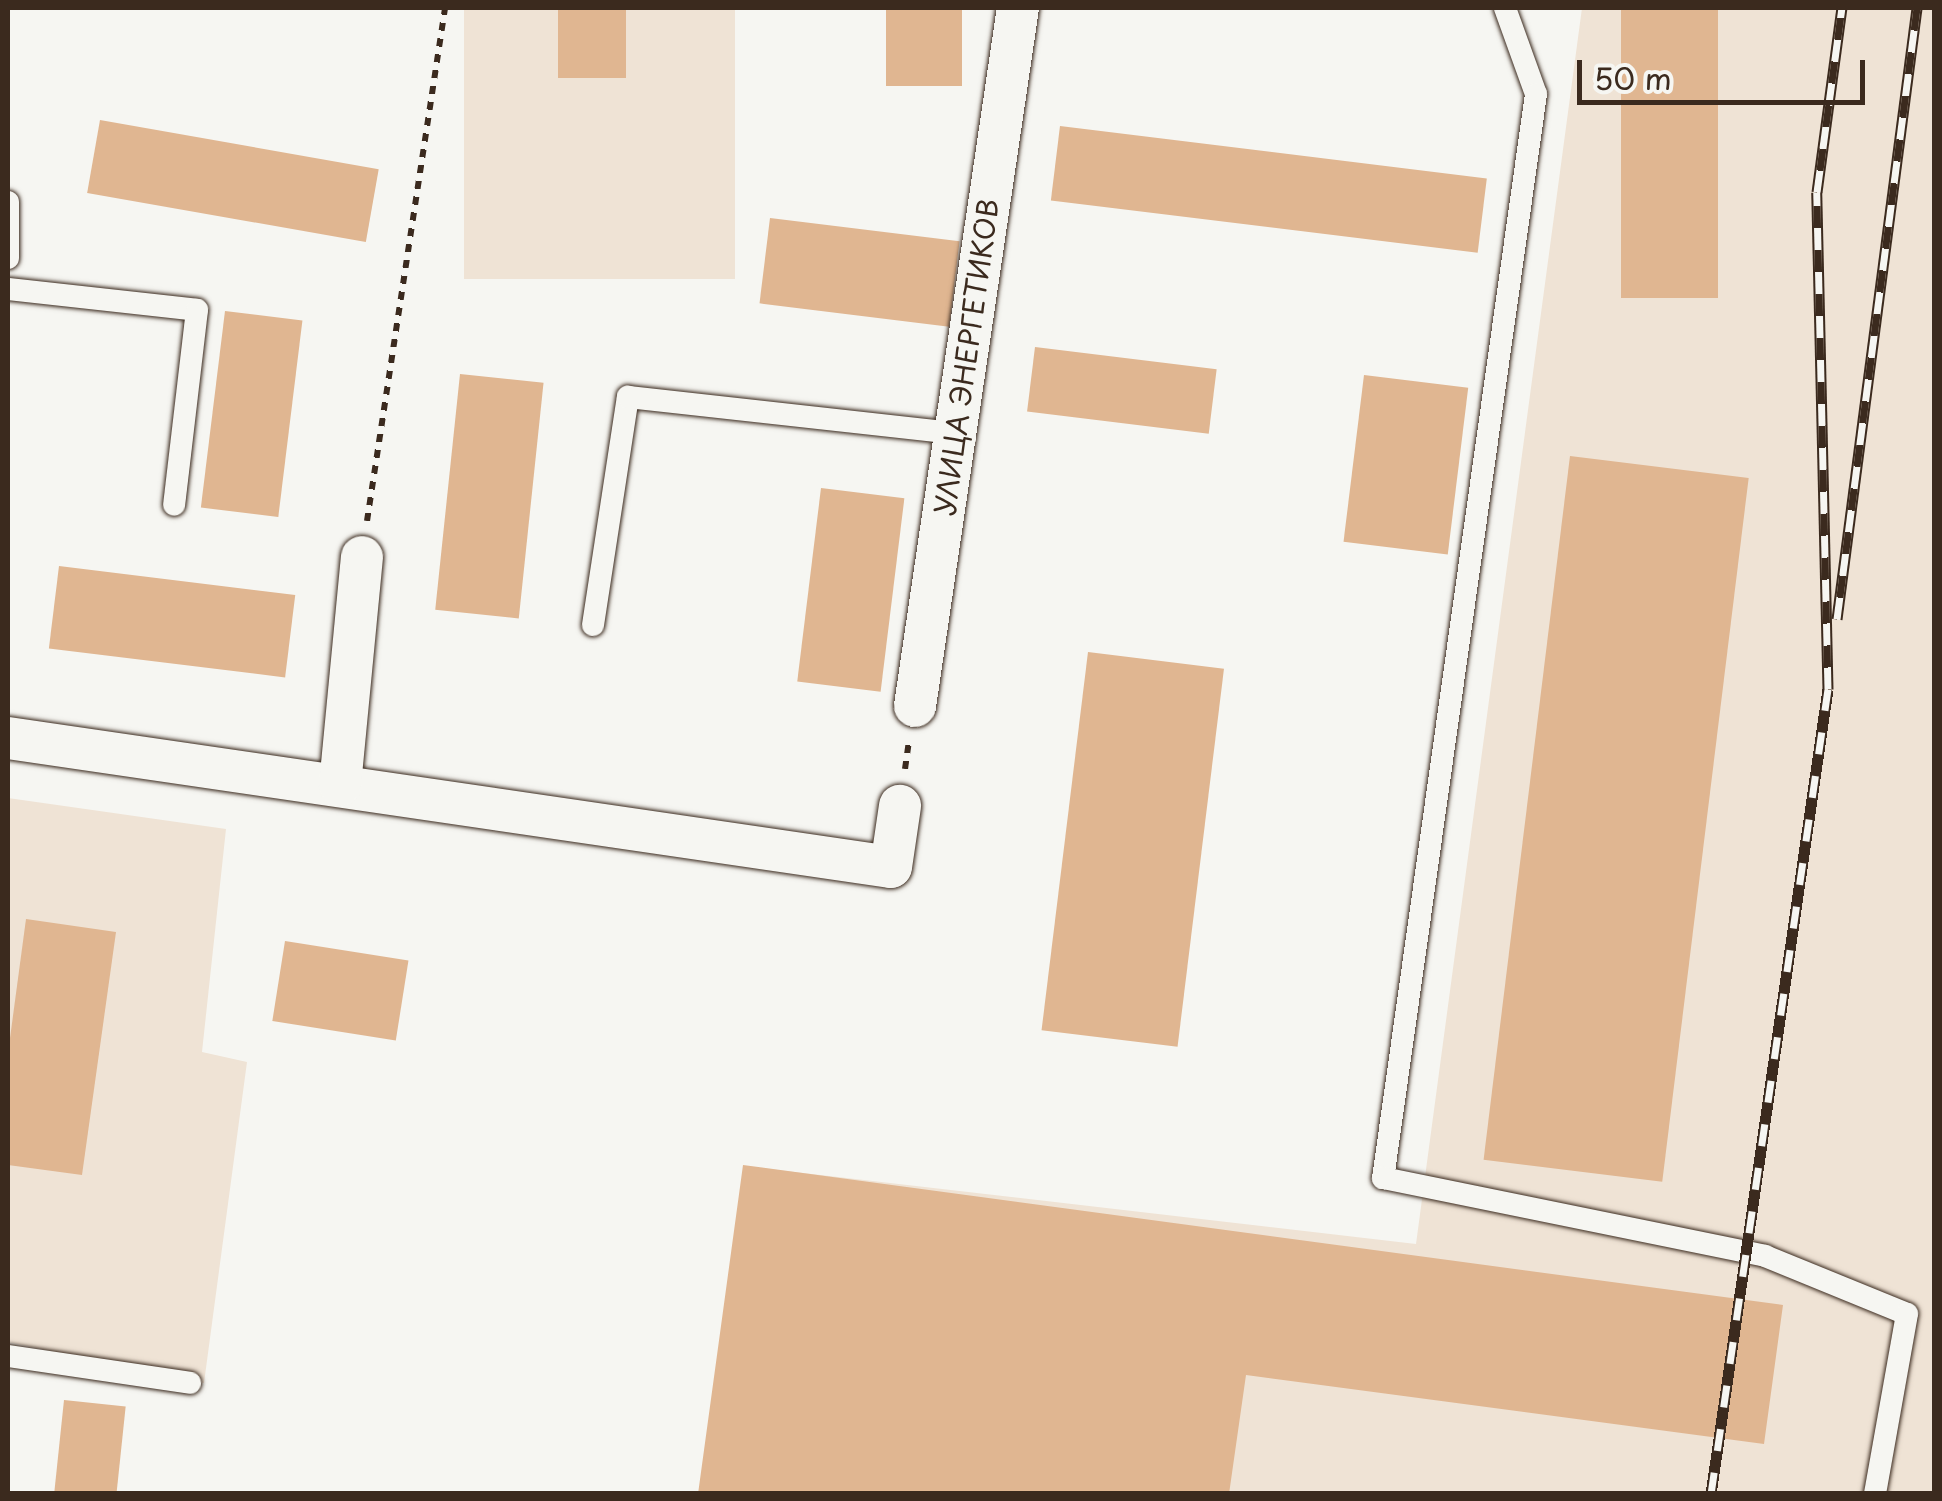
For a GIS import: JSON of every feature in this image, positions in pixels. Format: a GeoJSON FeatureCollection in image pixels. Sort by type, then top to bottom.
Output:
{"type":"FeatureCollection","features":[{"type":"Feature","properties":{"kind":"street","name":"УЛИЦА ЭНЕРГЕТИКОВ"},"geometry":{"type":"LineString","coordinates":[[915,706],[1018,8]]}},
{"type":"Feature","properties":{"kind":"street"},"geometry":{"type":"LineString","coordinates":[[340,785],[362,557]]}},
{"type":"Feature","properties":{"kind":"street"},"geometry":{"type":"LineString","coordinates":[[8,738],[891,867],[900,806]]}},
{"type":"Feature","properties":{"kind":"lane"},"geometry":{"type":"LineString","coordinates":[[1505,8],[1536,94],[1383,1178],[1765,1256],[1907,1314],[1875,1494]]}},
{"type":"Feature","properties":{"kind":"lane"},"geometry":{"type":"LineString","coordinates":[[8,202],[8,258]]}},
{"type":"Feature","properties":{"kind":"lane"},"geometry":{"type":"LineString","coordinates":[[8,289],[197,310],[174,506]]}},
{"type":"Feature","properties":{"kind":"lane"},"geometry":{"type":"LineString","coordinates":[[594,625],[628,397],[955,433]]}},
{"type":"Feature","properties":{"kind":"lane"},"geometry":{"type":"LineString","coordinates":[[8,1356],[190,1383]]}},
{"type":"Feature","properties":{"kind":"path"},"geometry":{"type":"LineString","coordinates":[[362,557],[445,8]]}},
{"type":"Feature","properties":{"kind":"path"},"geometry":{"type":"LineString","coordinates":[[900,806],[915,706]]}},
{"type":"Feature","properties":{"kind":"shaded area"},"geometry":{"type":"Polygon","coordinates":[[[464,8],[735,8],[735,279],[464,279],[464,8]]]}},
{"type":"Feature","properties":{"kind":"shaded area"},"geometry":{"type":"Polygon","coordinates":[[[1582,8],[1934,8],[1934,1493],[701,1494],[752,1167],[1416,1244],[1582,8]]]}},
{"type":"Feature","properties":{"kind":"shaded area"},"geometry":{"type":"Polygon","coordinates":[[[8,798],[226,829],[202,1052],[247,1062],[204,1383],[8,1342],[8,798]]]}},
{"type":"Feature","properties":{"kind":"building"},"geometry":{"type":"Polygon","coordinates":[[[558,8],[626,8],[626,78],[558,78],[558,8]]]}},
{"type":"Feature","properties":{"kind":"building"},"geometry":{"type":"Polygon","coordinates":[[[886,8],[962,8],[962,86],[886,86],[886,8]]]}},
{"type":"Feature","properties":{"kind":"building"},"geometry":{"type":"Polygon","coordinates":[[[1621,8],[1718,8],[1718,298],[1621,298],[1621,8]]]}},
{"type":"Feature","properties":{"kind":"building"},"geometry":{"type":"Polygon","coordinates":[[[100,120],[379,169],[366,242],[87,193],[100,120]]]}},
{"type":"Feature","properties":{"kind":"building"},"geometry":{"type":"Polygon","coordinates":[[[1060,126],[1487,178],[1478,253],[1051,200],[1060,126]]]}},
{"type":"Feature","properties":{"kind":"building"},"geometry":{"type":"Polygon","coordinates":[[[770,218],[960,241],[949,327],[760,303],[770,218]]]}},
{"type":"Feature","properties":{"kind":"building"},"geometry":{"type":"Polygon","coordinates":[[[225,311],[302,321],[278,517],[201,508],[225,311]]]}},
{"type":"Feature","properties":{"kind":"building"},"geometry":{"type":"Polygon","coordinates":[[[1035,347],[1217,369],[1209,434],[1027,412],[1035,347]]]}},
{"type":"Feature","properties":{"kind":"building"},"geometry":{"type":"Polygon","coordinates":[[[460,374],[544,383],[519,618],[435,610],[460,374]]]}},
{"type":"Feature","properties":{"kind":"building"},"geometry":{"type":"Polygon","coordinates":[[[1364,375],[1468,388],[1448,555],[1344,542],[1364,375]]]}},
{"type":"Feature","properties":{"kind":"building"},"geometry":{"type":"Polygon","coordinates":[[[1570,456],[1749,478],[1662,1182],[1484,1160],[1570,456]]]}},
{"type":"Feature","properties":{"kind":"building"},"geometry":{"type":"Polygon","coordinates":[[[821,488],[904,498],[881,692],[797,682],[821,488]]]}},
{"type":"Feature","properties":{"kind":"building"},"geometry":{"type":"Polygon","coordinates":[[[59,566],[295,595],[285,677],[49,648],[59,566]]]}},
{"type":"Feature","properties":{"kind":"building"},"geometry":{"type":"Polygon","coordinates":[[[1088,652],[1224,669],[1178,1047],[1042,1030],[1088,652]]]}},
{"type":"Feature","properties":{"kind":"building"},"geometry":{"type":"Polygon","coordinates":[[[26,919],[116,932],[82,1175],[8,1165],[8,1053],[26,919]]]}},
{"type":"Feature","properties":{"kind":"building"},"geometry":{"type":"Polygon","coordinates":[[[285,941],[408,961],[396,1041],[272,1021],[285,941]]]}},
{"type":"Feature","properties":{"kind":"building"},"geometry":{"type":"Polygon","coordinates":[[[743,1165],[1783,1305],[1764,1444],[1246,1375],[1229,1494],[698,1494],[743,1165]]]}},
{"type":"Feature","properties":{"kind":"building"},"geometry":{"type":"Polygon","coordinates":[[[64,1400],[126,1406],[116,1494],[54,1494],[64,1400]]]}},
{"type":"Feature","properties":{"kind":"railway"},"geometry":{"type":"LineString","coordinates":[[1711,1494],[1828,689],[1817,192],[1842,8]]}},
{"type":"Feature","properties":{"kind":"railway"},"geometry":{"type":"LineString","coordinates":[[1837,619],[1917,8]]}}]}
